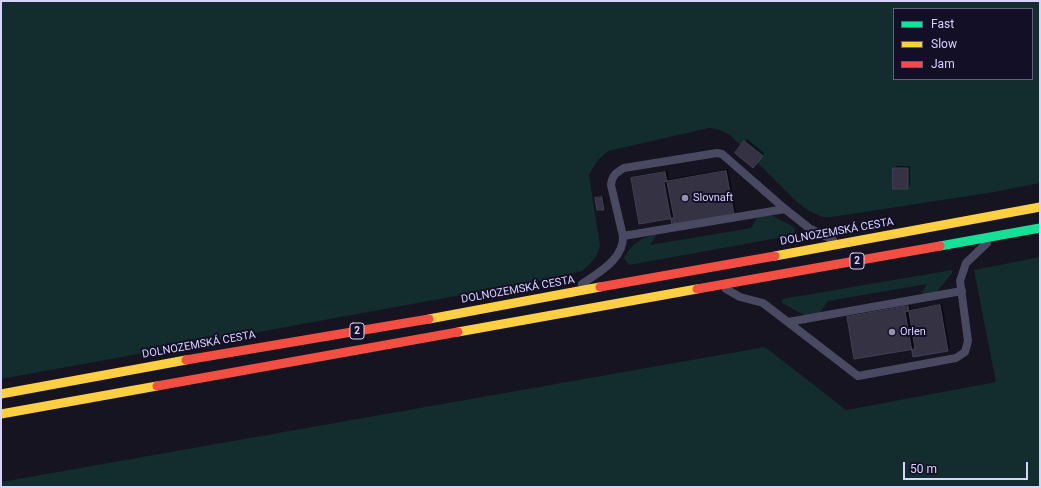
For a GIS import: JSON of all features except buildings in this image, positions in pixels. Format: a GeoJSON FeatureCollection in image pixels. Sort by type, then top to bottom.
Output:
{"type":"FeatureCollection","features":[{"type":"Feature","properties":{"kind":"main road","name":"DOLNOZEMSKÁ CESTA"},"geometry":{"type":"LineString","coordinates":[[1,394],[143,367],[390,326],[1040,207]]}},
{"type":"Feature","properties":{"kind":"main road","name":"2"},"geometry":{"type":"LineString","coordinates":[[1,414],[1040,228]]}},
{"type":"Feature","properties":{"kind":"lane"},"geometry":{"type":"LineString","coordinates":[[571,292],[613,261],[624,244],[610,185],[611,179],[615,173],[624,168],[717,153],[722,154],[809,228],[839,243]]}},
{"type":"Feature","properties":{"kind":"lane"},"geometry":{"type":"LineString","coordinates":[[623,236],[785,209]]}},
{"type":"Feature","properties":{"kind":"lane"},"geometry":{"type":"LineString","coordinates":[[720,286],[740,297],[763,303],[858,376],[956,358],[965,352],[968,341],[960,281],[966,263],[994,236]]}},
{"type":"Feature","properties":{"kind":"lane"},"geometry":{"type":"LineString","coordinates":[[788,322],[962,291]]}},
{"type":"Feature","properties":{"kind":"green space"},"geometry":{"type":"Polygon","coordinates":[[[1,1],[1040,1],[1040,183],[994,192],[832,217],[822,217],[809,211],[797,202],[730,135],[720,130],[709,128],[608,151],[597,161],[589,175],[600,246],[596,256],[582,271],[544,280],[1,379],[1,1]]]}},
{"type":"Feature","properties":{"kind":"green space"},"geometry":{"type":"Polygon","coordinates":[[[771,215],[794,227],[795,235],[629,265],[624,258],[631,248],[641,239],[657,234],[650,245],[751,228],[757,218],[771,215]]]}},
{"type":"Feature","properties":{"kind":"green space"},"geometry":{"type":"Polygon","coordinates":[[[1040,257],[1040,487],[1,487],[1,482],[765,347],[846,410],[996,382],[974,270],[1040,257]]]}},
{"type":"Feature","properties":{"kind":"green space"},"geometry":{"type":"Polygon","coordinates":[[[952,270],[952,273],[936,293],[921,295],[927,284],[828,301],[819,314],[804,315],[782,303],[782,299],[952,270]]]}},
{"type":"Feature","properties":{"kind":"traffic: fast"},"geometry":{"type":"LineString","coordinates":[[940,246],[1040,228]]}},
{"type":"Feature","properties":{"kind":"traffic: slow"},"geometry":{"type":"LineString","coordinates":[[775,256],[1040,207]]}},
{"type":"Feature","properties":{"kind":"traffic: slow"},"geometry":{"type":"LineString","coordinates":[[429,319],[600,287]]}},
{"type":"Feature","properties":{"kind":"traffic: slow"},"geometry":{"type":"LineString","coordinates":[[458,332],[697,289]]}},
{"type":"Feature","properties":{"kind":"traffic: slow"},"geometry":{"type":"LineString","coordinates":[[1,394],[186,360]]}},
{"type":"Feature","properties":{"kind":"traffic: slow"},"geometry":{"type":"LineString","coordinates":[[1,414],[157,386]]}},
{"type":"Feature","properties":{"kind":"traffic: jam"},"geometry":{"type":"LineString","coordinates":[[697,289],[940,246]]}},
{"type":"Feature","properties":{"kind":"traffic: jam"},"geometry":{"type":"LineString","coordinates":[[600,287],[775,256]]}},
{"type":"Feature","properties":{"kind":"traffic: jam"},"geometry":{"type":"LineString","coordinates":[[186,360],[429,319]]}},
{"type":"Feature","properties":{"kind":"traffic: jam"},"geometry":{"type":"LineString","coordinates":[[157,386],[458,332]]}},
{"type":"Feature","properties":{"kind":"place","name":"Slovnaft"},"geometry":{"type":"Point","coordinates":[685,198]}},
{"type":"Feature","properties":{"kind":"place","name":"Orlen"},"geometry":{"type":"Point","coordinates":[892,332]}}]}
